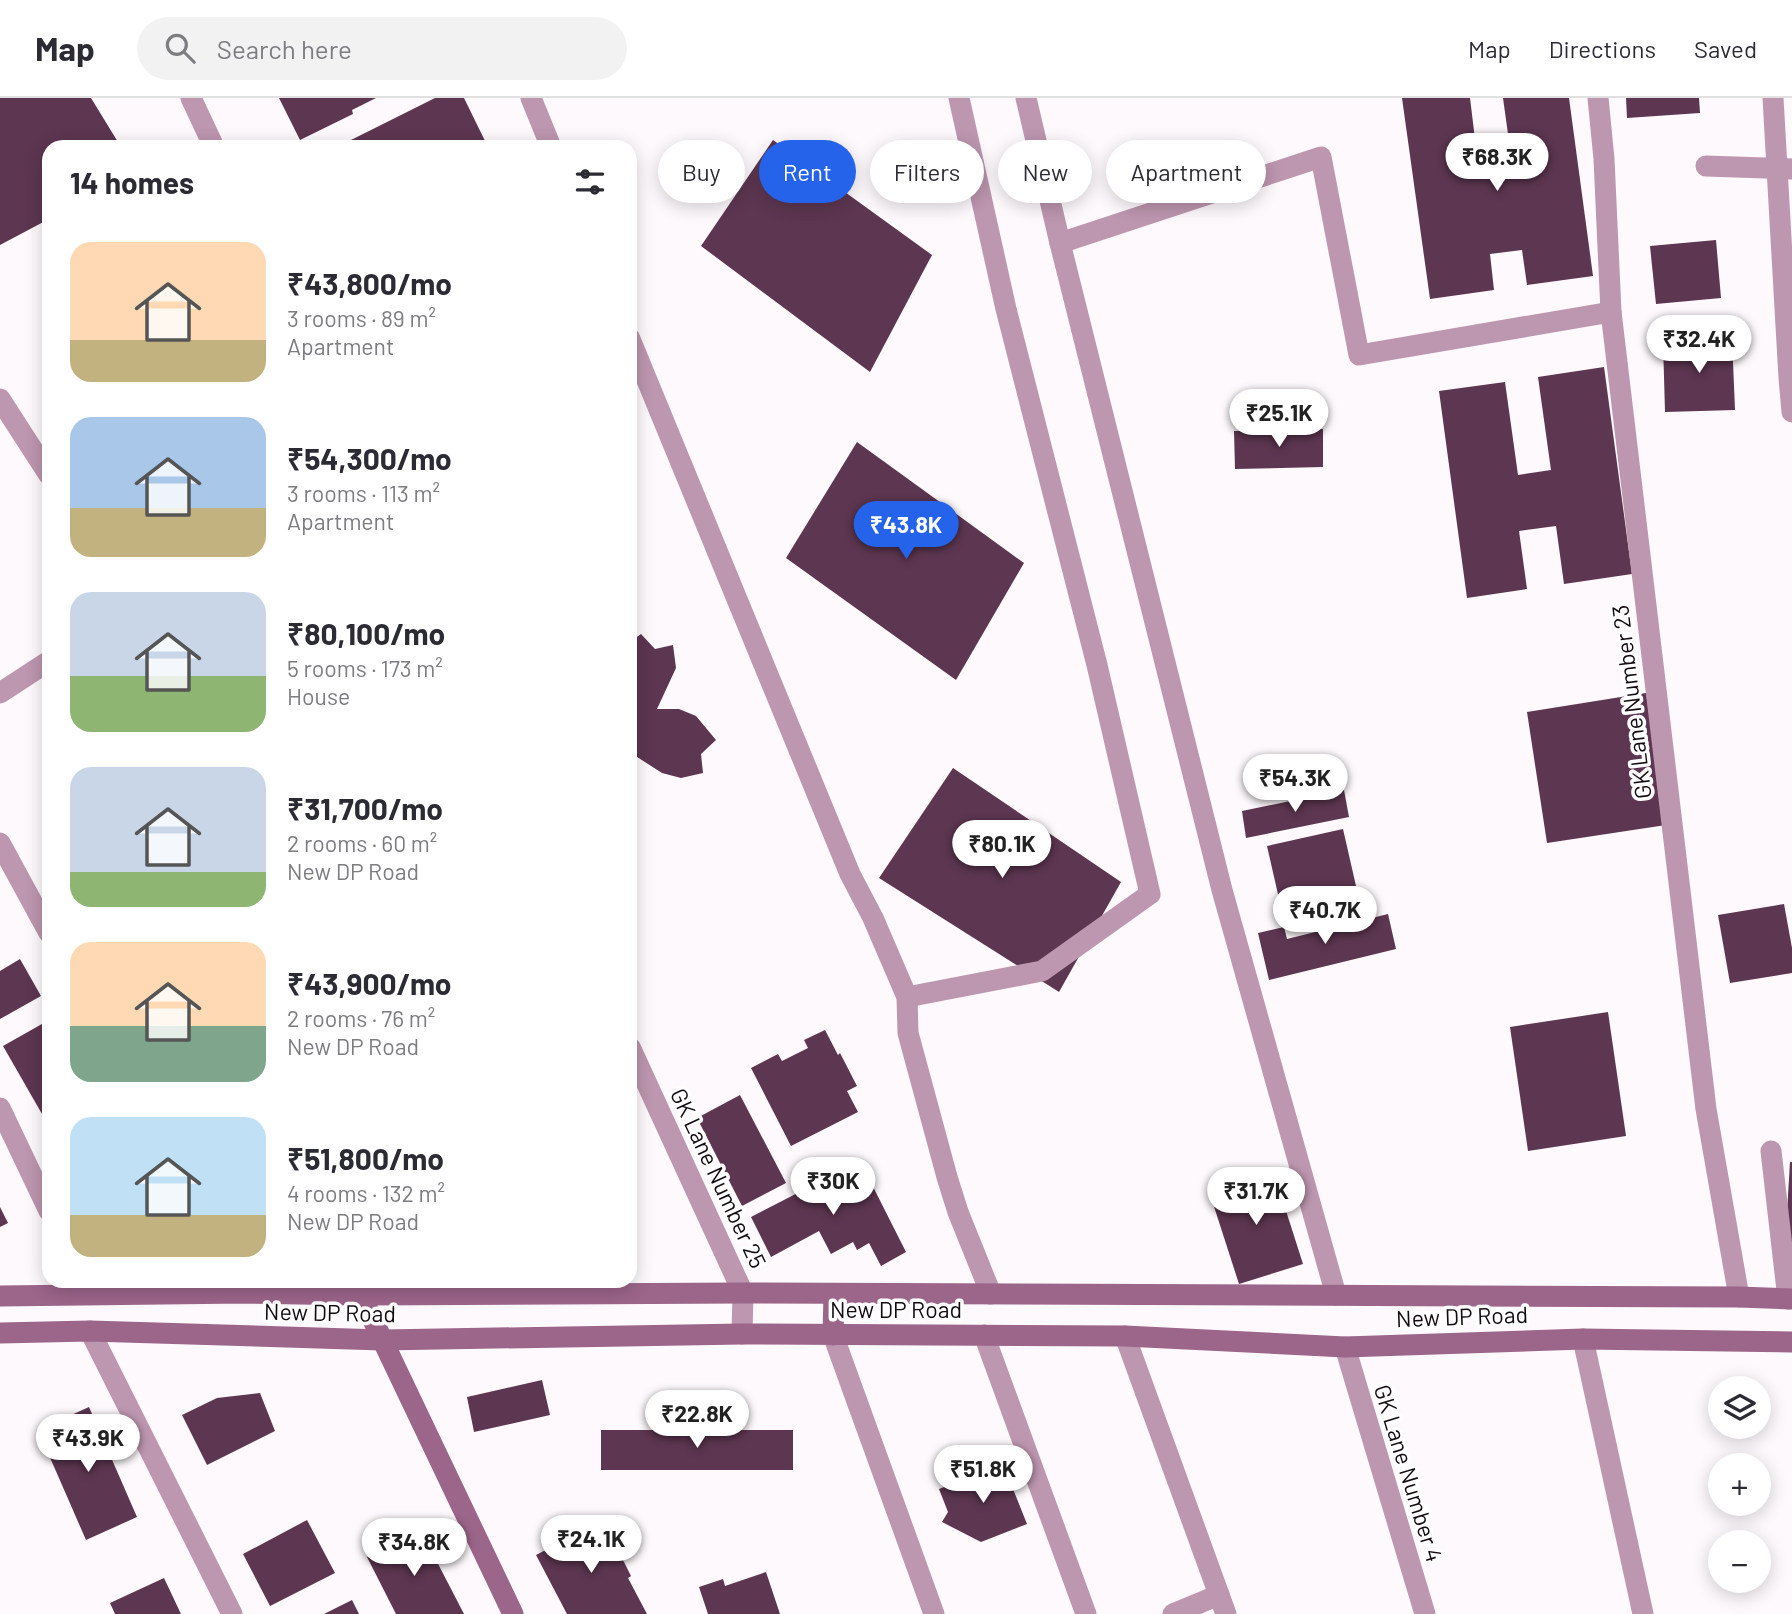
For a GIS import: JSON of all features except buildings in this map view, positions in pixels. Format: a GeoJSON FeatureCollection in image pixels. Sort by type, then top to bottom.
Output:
{"type":"FeatureCollection","features":[{"type":"Feature","properties":{"kind":"main road","name":"New DP Road"},"geometry":{"type":"LineString","coordinates":[[0,1296],[86,1288]]}},
{"type":"Feature","properties":{"kind":"main road","name":"New DP Road"},"geometry":{"type":"LineString","coordinates":[[256,1288],[361,1295],[744,1293],[1790,1299]]}},
{"type":"Feature","properties":{"kind":"main road"},"geometry":{"type":"LineString","coordinates":[[833,1335],[834,1294]]}},
{"type":"Feature","properties":{"kind":"main road"},"geometry":{"type":"LineString","coordinates":[[361,1295],[513,1614]]}},
{"type":"Feature","properties":{"kind":"main road","name":"New DP Road"},"geometry":{"type":"LineString","coordinates":[[0,1333],[90,1331],[382,1340],[742,1334],[1125,1336],[1345,1347],[1583,1339],[1792,1342]]}},
{"type":"Feature","properties":{"kind":"street"},"geometry":{"type":"LineString","coordinates":[[191,98],[211,140]]}},
{"type":"Feature","properties":{"kind":"street"},"geometry":{"type":"LineString","coordinates":[[531,98],[548,140]]}},
{"type":"Feature","properties":{"kind":"street"},"geometry":{"type":"LineString","coordinates":[[907,997],[1042,971],[1150,894],[1097,666],[1006,309],[959,98]]}},
{"type":"Feature","properties":{"kind":"street"},"geometry":{"type":"LineString","coordinates":[[1026,98],[1222,890],[1336,1295]]}},
{"type":"Feature","properties":{"kind":"street","name":"GK Lane Number 23"},"geometry":{"type":"LineString","coordinates":[[1598,98],[1604,159],[1611,312],[1706,1109],[1739,1297]]}},
{"type":"Feature","properties":{"kind":"street"},"geometry":{"type":"LineString","coordinates":[[1773,98],[1784,168],[1792,412]]}},
{"type":"Feature","properties":{"kind":"street"},"geometry":{"type":"LineString","coordinates":[[1060,243],[1321,157],[1359,355],[1611,312]]}},
{"type":"Feature","properties":{"kind":"street"},"geometry":{"type":"LineString","coordinates":[[1706,166],[1784,168]]}},
{"type":"Feature","properties":{"kind":"street"},"geometry":{"type":"LineString","coordinates":[[637,356],[850,874],[873,918],[907,997],[908,1033],[947,1177],[991,1294]]}},
{"type":"Feature","properties":{"kind":"street"},"geometry":{"type":"LineString","coordinates":[[0,399],[42,464]]}},
{"type":"Feature","properties":{"kind":"street"},"geometry":{"type":"LineString","coordinates":[[0,693],[42,666]]}},
{"type":"Feature","properties":{"kind":"street"},"geometry":{"type":"LineString","coordinates":[[0,843],[42,920]]}},
{"type":"Feature","properties":{"kind":"street","name":"GK Lane Number 25"},"geometry":{"type":"LineString","coordinates":[[637,1062],[744,1293],[742,1334]]}},
{"type":"Feature","properties":{"kind":"street"},"geometry":{"type":"LineString","coordinates":[[0,1108],[42,1196]]}},
{"type":"Feature","properties":{"kind":"street"},"geometry":{"type":"LineString","coordinates":[[1771,1151],[1790,1299]]}},
{"type":"Feature","properties":{"kind":"street"},"geometry":{"type":"LineString","coordinates":[[90,1331],[232,1614]]}},
{"type":"Feature","properties":{"kind":"street"},"geometry":{"type":"LineString","coordinates":[[833,1335],[934,1614]]}},
{"type":"Feature","properties":{"kind":"street"},"geometry":{"type":"LineString","coordinates":[[984,1335],[1086,1614]]}},
{"type":"Feature","properties":{"kind":"street"},"geometry":{"type":"LineString","coordinates":[[1125,1336],[1223,1604],[1173,1614]]}},
{"type":"Feature","properties":{"kind":"street"},"geometry":{"type":"LineString","coordinates":[[1583,1339],[1643,1614]]}},
{"type":"Feature","properties":{"kind":"street","name":"GK Lane Number 4"},"geometry":{"type":"LineString","coordinates":[[1345,1347],[1425,1614]]}}]}
